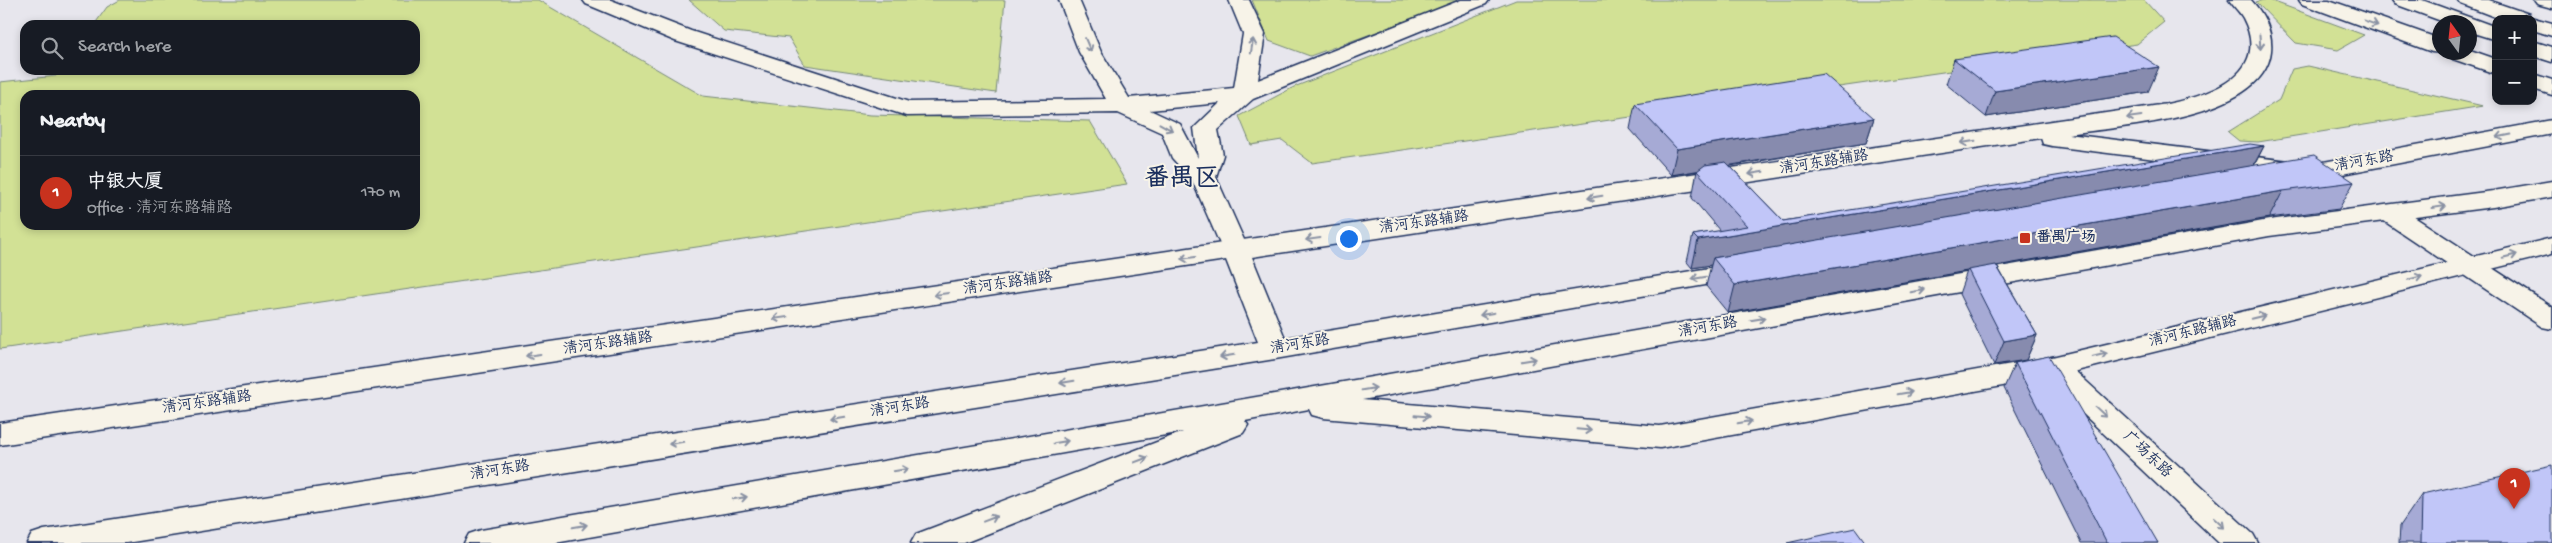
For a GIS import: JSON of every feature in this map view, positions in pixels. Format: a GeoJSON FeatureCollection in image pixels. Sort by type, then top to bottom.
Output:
{"type":"FeatureCollection","features":[{"type":"Feature","properties":{"kind":"main road"},"geometry":{"type":"LineString","coordinates":[[593,0],[683,36],[908,110],[1122,106],[1245,94],[1479,0]]}},
{"type":"Feature","properties":{"kind":"main road"},"geometry":{"type":"LineString","coordinates":[[1069,0],[1090,52],[1122,106],[1172,129],[1184,158],[1202,176],[1236,251],[1275,349]]}},
{"type":"Feature","properties":{"kind":"main road"},"geometry":{"type":"LineString","coordinates":[[1202,176],[1211,155],[1206,128],[1245,94],[1254,34],[1239,0]]}},
{"type":"Feature","properties":{"kind":"main road","name":"清河东路辅路"},"geometry":{"type":"LineString","coordinates":[[0,434],[1236,251],[2191,106],[2220,96],[2244,82],[2256,67],[2261,49],[2260,29],[2249,9],[2239,0]]}},
{"type":"Feature","properties":{"kind":"main road"},"geometry":{"type":"LineString","coordinates":[[2309,0],[2432,44]]}},
{"type":"Feature","properties":{"kind":"main road"},"geometry":{"type":"LineString","coordinates":[[2402,0],[2444,15]]}},
{"type":"Feature","properties":{"kind":"main road"},"geometry":{"type":"LineString","coordinates":[[2468,0],[2510,15]]}},
{"type":"Feature","properties":{"kind":"main road"},"geometry":{"type":"LineString","coordinates":[[2544,0],[2552,2]]}},
{"type":"Feature","properties":{"kind":"main road"},"geometry":{"type":"LineString","coordinates":[[2537,24],[2552,30]]}},
{"type":"Feature","properties":{"kind":"main road"},"geometry":{"type":"LineString","coordinates":[[2477,27],[2492,33]]}},
{"type":"Feature","properties":{"kind":"main road"},"geometry":{"type":"LineString","coordinates":[[2537,49],[2552,54]]}},
{"type":"Feature","properties":{"kind":"main road"},"geometry":{"type":"LineString","coordinates":[[2477,60],[2492,66]]}},
{"type":"Feature","properties":{"kind":"main road"},"geometry":{"type":"LineString","coordinates":[[2537,82],[2552,88]]}},
{"type":"Feature","properties":{"kind":"main road","name":"清河东路"},"geometry":{"type":"LineString","coordinates":[[2228,187],[2552,127]]}},
{"type":"Feature","properties":{"kind":"main road"},"geometry":{"type":"LineString","coordinates":[[2016,134],[2316,171]]}},
{"type":"Feature","properties":{"kind":"main road","name":"清河东路"},"geometry":{"type":"LineString","coordinates":[[481,543],[1286,403],[2269,228],[2390,213],[2552,189]]}},
{"type":"Feature","properties":{"kind":"main road"},"geometry":{"type":"LineString","coordinates":[[2390,213],[2552,320]]}},
{"type":"Feature","properties":{"kind":"main road","name":"清河东路辅路"},"geometry":{"type":"LineString","coordinates":[[928,543],[1286,403],[1660,437],[2052,367],[2552,246]]}},
{"type":"Feature","properties":{"kind":"main road","name":"清河东路"},"geometry":{"type":"LineString","coordinates":[[44,543],[1275,349],[1768,267]]}},
{"type":"Feature","properties":{"kind":"main road","name":"广场东路"},"geometry":{"type":"LineString","coordinates":[[2052,367],[2241,543]]}},
{"type":"Feature","properties":{"kind":"green space"},"geometry":{"type":"Polygon","coordinates":[[[120,0],[538,0],[703,96],[871,115],[1090,121],[1127,184],[0,349],[0,82],[57,75],[420,75],[420,20],[98,20],[107,7],[120,0]]]}},
{"type":"Feature","properties":{"kind":"green space"},"geometry":{"type":"Polygon","coordinates":[[[689,0],[1005,0],[996,93],[805,65],[789,38],[724,31],[689,0]]]}},
{"type":"Feature","properties":{"kind":"green space"},"geometry":{"type":"Polygon","coordinates":[[[1252,0],[1465,0],[1310,56],[1269,41],[1252,0]]]}},
{"type":"Feature","properties":{"kind":"green space"},"geometry":{"type":"Polygon","coordinates":[[[1516,0],[2144,0],[2164,22],[2137,44],[1312,163],[1282,140],[1251,145],[1239,116],[1294,87],[1516,0]]]}},
{"type":"Feature","properties":{"kind":"green space"},"geometry":{"type":"Polygon","coordinates":[[[2269,0],[2364,35],[2338,50],[2296,43],[2256,2],[2269,0]]]}},
{"type":"Feature","properties":{"kind":"green space"},"geometry":{"type":"Polygon","coordinates":[[[2308,66],[2483,106],[2258,142],[2239,141],[2228,132],[2279,100],[2292,69],[2308,66]]]}},
{"type":"Feature","properties":{"kind":"building"},"geometry":{"type":"Polygon","coordinates":[[[2113,37],[2159,67],[1995,91],[1954,59],[2113,37]]]}},
{"type":"Feature","properties":{"kind":"building"},"geometry":{"type":"Polygon","coordinates":[[[1824,74],[1874,118],[1677,149],[1635,104],[1824,74]]]}},
{"type":"Feature","properties":{"kind":"building"},"geometry":{"type":"Polygon","coordinates":[[[2250,144],[2264,146],[1698,240],[1693,235],[1747,226],[1697,171],[1705,165],[1726,162],[1783,221],[2250,144]]]}},
{"type":"Feature","properties":{"kind":"building"},"geometry":{"type":"Polygon","coordinates":[[[2314,155],[2354,182],[2283,191],[1735,285],[1713,258],[2314,155]]]}},
{"type":"Feature","properties":{"kind":"building"},"geometry":{"type":"Polygon","coordinates":[[[1996,265],[2037,335],[2004,341],[1968,270],[1996,265]]]}},
{"type":"Feature","properties":{"kind":"building"},"geometry":{"type":"Polygon","coordinates":[[[2049,356],[2158,543],[2107,543],[2015,363],[2049,356]]]}},
{"type":"Feature","properties":{"kind":"building"},"geometry":{"type":"Polygon","coordinates":[[[2552,465],[2552,543],[2421,543],[2422,494],[2552,465]]]}},
{"type":"Feature","properties":{"kind":"building"},"geometry":{"type":"Polygon","coordinates":[[[1855,528],[1866,543],[1787,543],[1855,528]]]}},
{"type":"Feature","properties":{"kind":"place","name":"番禺广场"},"geometry":{"type":"Point","coordinates":[2025,238]}},
{"type":"Feature","properties":{"kind":"place","name":"中银大厦"},"geometry":{"type":"Point","coordinates":[2514,509]}},
{"type":"Feature","properties":{"kind":"district","name":"番禺区"},"geometry":{"type":"Point","coordinates":[1182,180]}}]}
